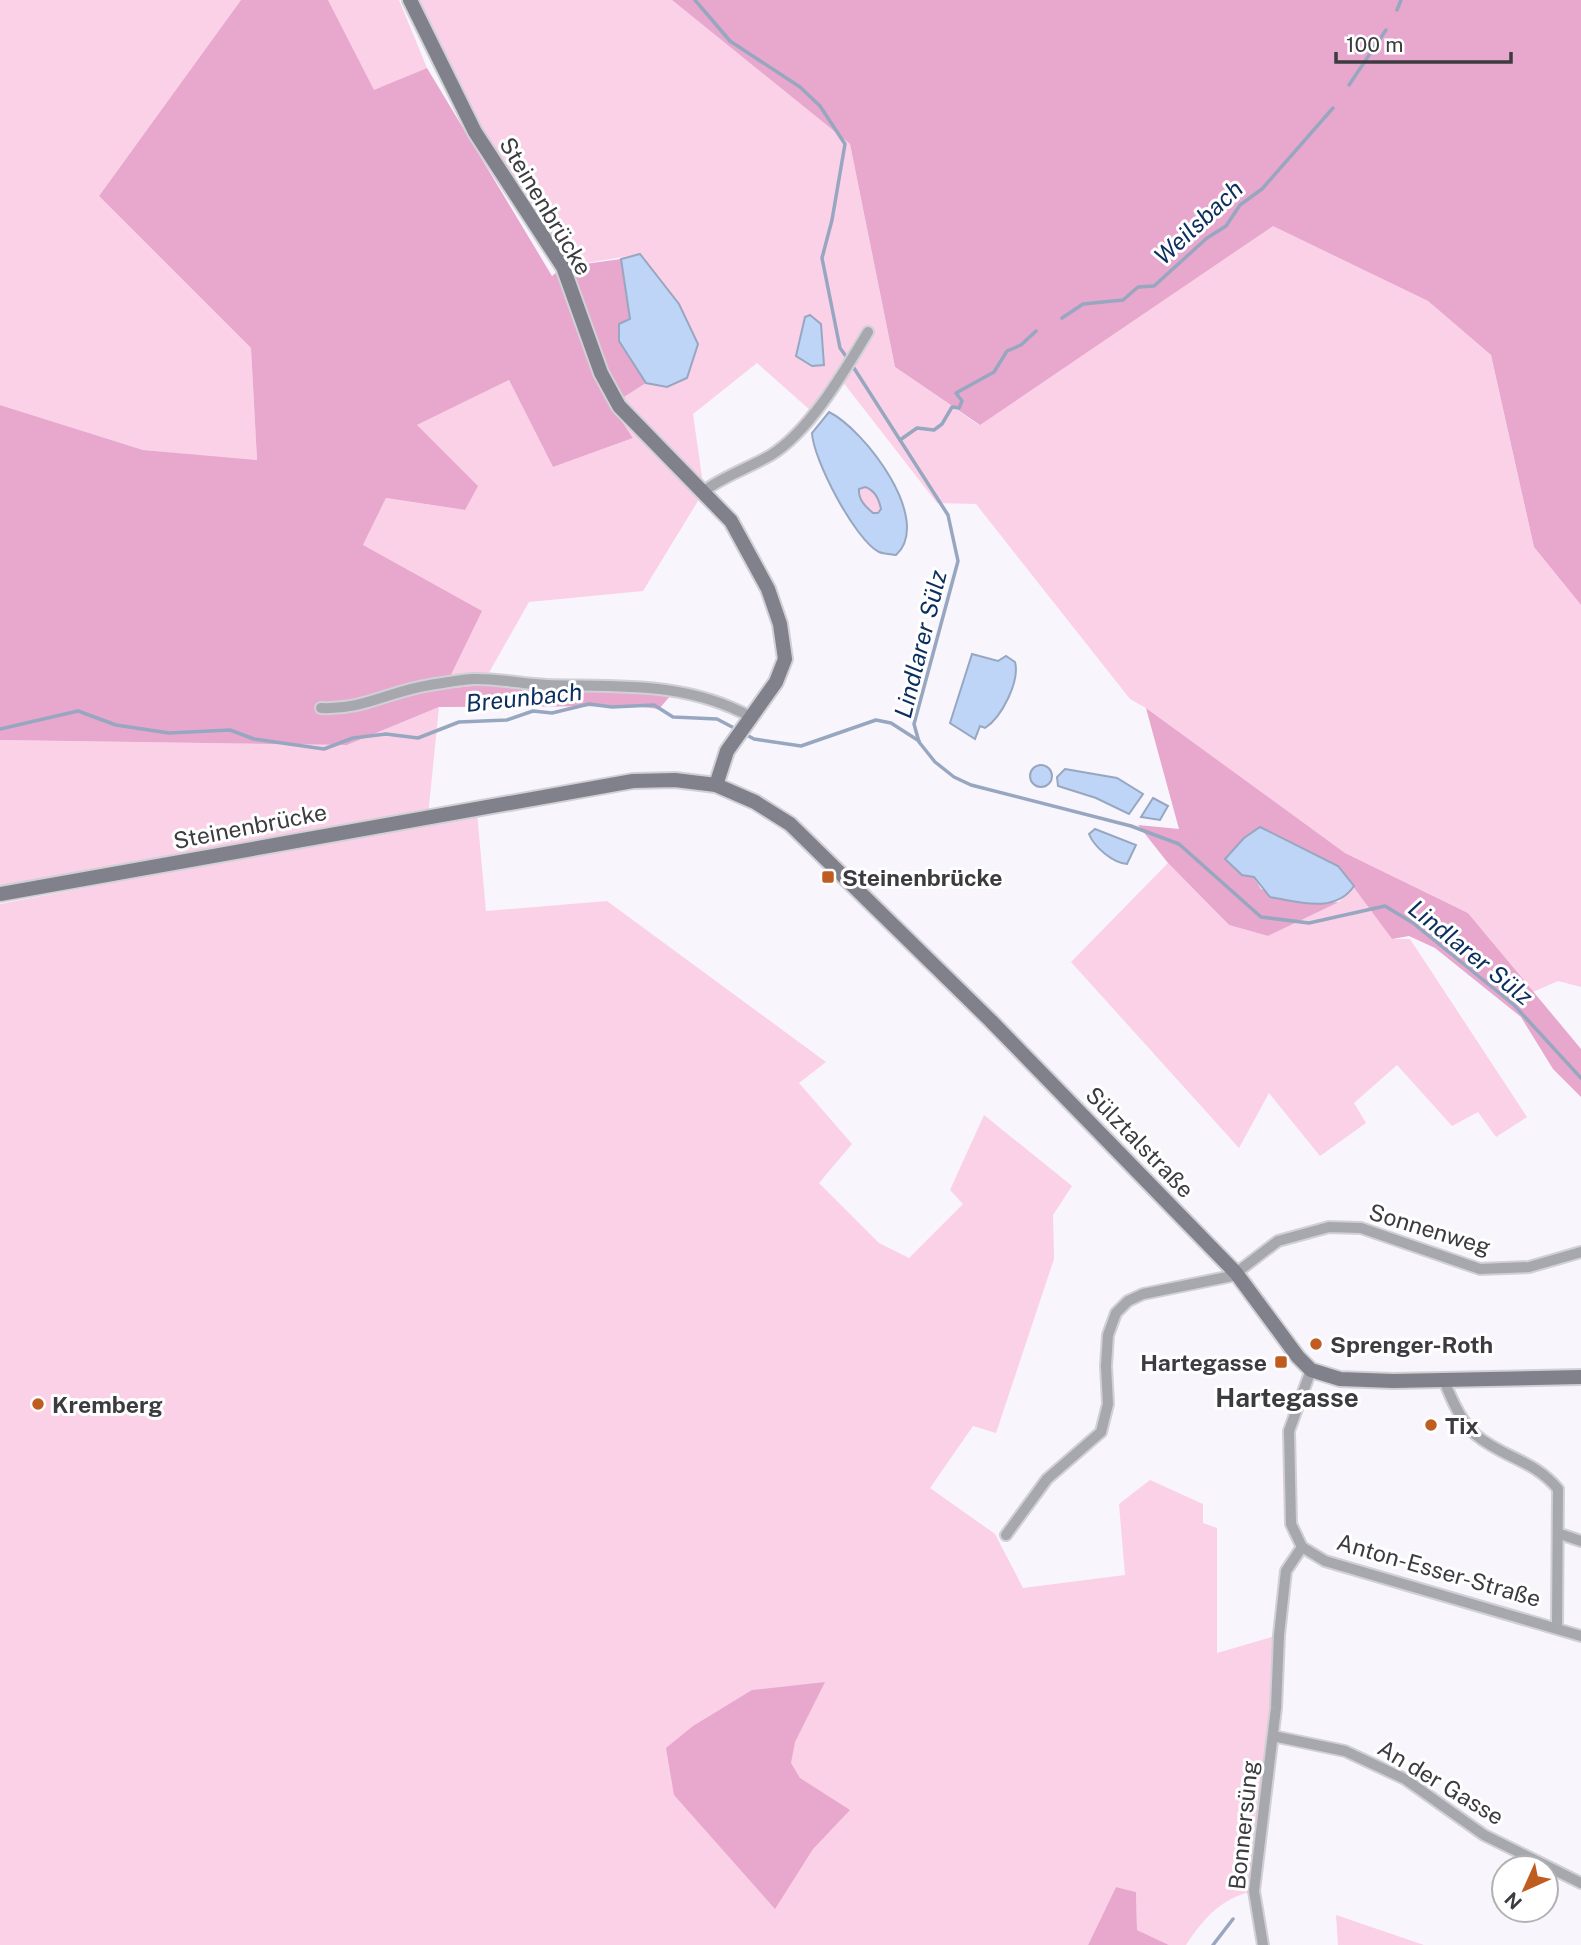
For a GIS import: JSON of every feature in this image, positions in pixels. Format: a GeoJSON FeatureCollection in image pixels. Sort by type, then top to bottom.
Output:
{"type":"FeatureCollection","features":[{"type":"Feature","properties":{"kind":"main road","name":"Steinenbrücke"},"geometry":{"type":"LineString","coordinates":[[0,894],[633,781],[675,779],[716,785],[727,751],[782,671],[785,659],[780,624],[752,556],[731,521],[704,491],[636,428],[619,406],[601,373],[563,267],[475,132],[410,0]]}},
{"type":"Feature","properties":{"kind":"main road","name":"Sülztalstraße"},"geometry":{"type":"LineString","coordinates":[[716,785],[755,802],[790,824],[991,1021],[1237,1274],[1298,1357],[1311,1370]]}},
{"type":"Feature","properties":{"kind":"main road"},"geometry":{"type":"LineString","coordinates":[[1311,1370],[1340,1379],[1581,1377]]}},
{"type":"Feature","properties":{"kind":"street"},"geometry":{"type":"LineString","coordinates":[[704,491],[790,441],[858,350],[868,332]]}},
{"type":"Feature","properties":{"kind":"street"},"geometry":{"type":"LineString","coordinates":[[321,708],[344,709],[382,701],[410,688],[472,679],[544,685],[661,687],[727,704],[748,721]]}},
{"type":"Feature","properties":{"kind":"street","name":"Sonnenweg"},"geometry":{"type":"LineString","coordinates":[[1237,1274],[1278,1241],[1329,1227],[1361,1228],[1480,1269],[1529,1267],[1581,1252]]}},
{"type":"Feature","properties":{"kind":"street"},"geometry":{"type":"LineString","coordinates":[[1006,1535],[1047,1479],[1101,1432],[1108,1404],[1108,1335],[1116,1313],[1128,1301],[1143,1294],[1237,1274]]}},
{"type":"Feature","properties":{"kind":"street","name":"Anton-Esser-Straße"},"geometry":{"type":"LineString","coordinates":[[1311,1370],[1289,1431],[1291,1524],[1302,1547],[1325,1560],[1557,1626],[1581,1636]]}},
{"type":"Feature","properties":{"kind":"street"},"geometry":{"type":"LineString","coordinates":[[1443,1378],[1450,1395],[1475,1434],[1544,1472],[1559,1489],[1557,1626]]}},
{"type":"Feature","properties":{"kind":"street"},"geometry":{"type":"LineString","coordinates":[[1560,1534],[1581,1541]]}},
{"type":"Feature","properties":{"kind":"street","name":"Bonnersüng"},"geometry":{"type":"LineString","coordinates":[[1264,1945],[1254,1891],[1276,1708],[1279,1635],[1286,1571],[1302,1547]]}},
{"type":"Feature","properties":{"kind":"street","name":"An der Gasse"},"geometry":{"type":"LineString","coordinates":[[1273,1736],[1345,1751],[1393,1773],[1484,1835],[1581,1883]]}},
{"type":"Feature","properties":{"kind":"shaded area"},"geometry":{"type":"Polygon","coordinates":[[[0,0],[241,0],[99,196],[251,348],[257,461],[143,450],[0,405],[0,0]]]}},
{"type":"Feature","properties":{"kind":"shaded area"},"geometry":{"type":"Polygon","coordinates":[[[241,0],[328,0],[374,90],[427,68],[552,276],[563,267],[621,259],[630,319],[619,341],[646,383],[611,405],[633,438],[553,467],[509,380],[417,425],[478,486],[465,510],[386,498],[363,545],[482,611],[444,689],[482,685],[649,690],[671,695],[659,709],[633,706],[439,707],[347,745],[0,740],[0,405],[143,450],[257,460],[251,348],[99,196],[241,0]]]}},
{"type":"Feature","properties":{"kind":"shaded area"},"geometry":{"type":"Polygon","coordinates":[[[328,0],[399,0],[427,68],[374,91],[328,0]]]}},
{"type":"Feature","properties":{"kind":"shaded area"},"geometry":{"type":"Polygon","coordinates":[[[410,0],[672,0],[850,144],[895,367],[979,425],[1272,225],[1428,301],[1491,355],[1534,547],[1581,605],[1581,987],[1558,981],[1533,992],[1468,913],[1345,853],[1130,699],[976,504],[937,503],[839,377],[810,410],[757,363],[693,414],[704,491],[643,591],[529,602],[482,685],[444,690],[363,545],[386,498],[464,510],[417,425],[509,380],[553,467],[633,438],[610,405],[646,383],[667,387],[640,254],[563,267],[475,132],[410,0]]]}},
{"type":"Feature","properties":{"kind":"shaded area"},"geometry":{"type":"Polygon","coordinates":[[[672,0],[1581,0],[1581,605],[1534,547],[1491,355],[1428,301],[1273,226],[980,425],[895,367],[850,144],[672,0]]]}},
{"type":"Feature","properties":{"kind":"shaded area"},"geometry":{"type":"Polygon","coordinates":[[[865,487],[878,498],[882,509],[878,513],[873,514],[861,500],[859,489],[865,487]]]}},
{"type":"Feature","properties":{"kind":"shaded area"},"geometry":{"type":"Polygon","coordinates":[[[439,707],[428,816],[0,889],[0,740],[347,745],[439,707]]]}},
{"type":"Feature","properties":{"kind":"shaded area"},"geometry":{"type":"Polygon","coordinates":[[[1146,708],[1345,853],[1468,913],[1581,1049],[1581,1097],[1553,1069],[1521,1017],[1435,948],[1409,936],[1392,939],[1338,866],[1254,877],[1261,889],[1311,904],[1339,902],[1268,936],[1229,925],[1168,863],[1138,825],[1179,829],[1146,708]]]}},
{"type":"Feature","properties":{"kind":"shaded area"},"geometry":{"type":"Polygon","coordinates":[[[477,813],[486,911],[607,901],[826,1062],[799,1083],[852,1144],[819,1183],[879,1243],[909,1258],[963,1204],[950,1190],[984,1115],[1072,1186],[1053,1215],[1054,1259],[996,1433],[973,1426],[930,1488],[995,1534],[1023,1588],[1125,1575],[1119,1504],[1150,1480],[1203,1504],[1203,1523],[1217,1528],[1217,1653],[1279,1635],[1254,1891],[1242,1894],[1214,1910],[1186,1945],[1169,1945],[1137,1930],[1136,1892],[1116,1887],[1088,1945],[0,1945],[0,904],[477,813]]]}},
{"type":"Feature","properties":{"kind":"shaded area"},"geometry":{"type":"Polygon","coordinates":[[[1168,863],[1229,925],[1268,936],[1339,902],[1354,886],[1392,939],[1410,939],[1527,1117],[1496,1137],[1478,1112],[1452,1126],[1397,1065],[1354,1103],[1366,1123],[1320,1156],[1269,1093],[1239,1148],[1071,962],[1168,863]]]}},
{"type":"Feature","properties":{"kind":"shaded area"},"geometry":{"type":"Polygon","coordinates":[[[825,1682],[795,1742],[791,1763],[800,1778],[850,1810],[813,1849],[775,1909],[674,1795],[666,1748],[693,1726],[752,1690],[825,1682]]]}},
{"type":"Feature","properties":{"kind":"shaded area"},"geometry":{"type":"Polygon","coordinates":[[[1116,1887],[1136,1892],[1137,1930],[1169,1945],[1088,1945],[1116,1887]]]}},
{"type":"Feature","properties":{"kind":"shaded area"},"geometry":{"type":"Polygon","coordinates":[[[1336,1915],[1424,1945],[1338,1945],[1336,1915]]]}},
{"type":"Feature","properties":{"kind":"water"},"geometry":{"type":"Polygon","coordinates":[[[640,254],[679,304],[698,344],[687,378],[667,387],[646,383],[619,341],[619,324],[630,319],[621,259],[640,254]]]}},
{"type":"Feature","properties":{"kind":"water"},"geometry":{"type":"Polygon","coordinates":[[[810,315],[821,324],[824,365],[812,366],[796,356],[805,317],[810,315]]]}},
{"type":"Feature","properties":{"kind":"water"},"geometry":{"type":"Polygon","coordinates":[[[829,412],[860,437],[876,455],[901,499],[906,520],[905,540],[896,555],[879,552],[869,545],[859,532],[827,479],[812,433],[829,412]],[[868,488],[859,489],[860,497],[870,511],[878,513],[881,509],[879,502],[868,488]]]}},
{"type":"Feature","properties":{"kind":"water"},"geometry":{"type":"Polygon","coordinates":[[[972,654],[998,661],[1006,656],[1015,662],[1016,670],[1012,688],[998,716],[985,728],[980,726],[975,739],[950,723],[972,654]]]}},
{"type":"Feature","properties":{"kind":"water"},"geometry":{"type":"Polygon","coordinates":[[[1037,765],[1045,765],[1052,772],[1052,780],[1045,787],[1037,787],[1030,780],[1030,772],[1037,765]]]}},
{"type":"Feature","properties":{"kind":"water"},"geometry":{"type":"Polygon","coordinates":[[[1065,769],[1117,778],[1143,794],[1129,814],[1096,798],[1058,786],[1057,777],[1065,769]]]}},
{"type":"Feature","properties":{"kind":"water"},"geometry":{"type":"Polygon","coordinates":[[[1153,798],[1168,806],[1160,820],[1141,817],[1153,798]]]}},
{"type":"Feature","properties":{"kind":"water"},"geometry":{"type":"Polygon","coordinates":[[[1260,827],[1338,866],[1354,886],[1346,895],[1327,903],[1304,903],[1270,897],[1254,877],[1242,875],[1225,859],[1244,838],[1260,827]]]}},
{"type":"Feature","properties":{"kind":"water"},"geometry":{"type":"Polygon","coordinates":[[[1095,829],[1136,845],[1127,864],[1116,861],[1100,849],[1089,834],[1095,829]]]}},
{"type":"Feature","properties":{"kind":"waterway","name":"Lindlarer Sülz"},"geometry":{"type":"LineString","coordinates":[[695,0],[730,41],[800,87],[820,106],[845,144],[832,220],[822,258],[840,348],[848,359]]}},
{"type":"Feature","properties":{"kind":"waterway","name":"Weilsbach"},"geometry":{"type":"LineString","coordinates":[[1397,10],[1401,0]]}},
{"type":"Feature","properties":{"kind":"waterway","name":"Weilsbach"},"geometry":{"type":"LineString","coordinates":[[1349,85],[1386,30]]}},
{"type":"Feature","properties":{"kind":"waterway","name":"Weilsbach"},"geometry":{"type":"LineString","coordinates":[[1062,318],[1083,304],[1123,300],[1138,287],[1154,286],[1207,238],[1226,226],[1240,205],[1262,189],[1333,108]]}},
{"type":"Feature","properties":{"kind":"waterway","name":"Weilsbach"},"geometry":{"type":"LineString","coordinates":[[900,440],[917,428],[934,430],[942,424],[952,407],[959,408],[962,401],[956,393],[994,372],[1007,351],[1021,345],[1036,331]]}},
{"type":"Feature","properties":{"kind":"waterway","name":"Lindlarer Sülz"},"geometry":{"type":"LineString","coordinates":[[852,365],[948,515],[958,561],[914,724],[919,742],[935,762],[954,777],[971,785],[1131,826],[1179,844],[1261,917],[1309,923],[1385,906],[1413,923],[1514,1005],[1581,1078]]}},
{"type":"Feature","properties":{"kind":"waterway","name":"Breunbach"},"geometry":{"type":"LineString","coordinates":[[0,729],[78,711],[116,725],[169,733],[230,730],[254,739],[324,749],[353,738],[386,734],[418,738],[459,722],[507,720],[533,711],[552,713],[589,704],[612,707],[654,705],[673,717],[717,719],[736,729]]}},
{"type":"Feature","properties":{"kind":"waterway","name":"Breunbach"},"geometry":{"type":"LineString","coordinates":[[743,733],[754,739],[801,746],[876,720],[891,723],[919,741]]}},
{"type":"Feature","properties":{"kind":"waterway"},"geometry":{"type":"LineString","coordinates":[[1213,1945],[1233,1919]]}},
{"type":"Feature","properties":{"kind":"place","name":"Steinenbrücke"},"geometry":{"type":"Point","coordinates":[828,877]}},
{"type":"Feature","properties":{"kind":"place","name":"Sprenger-Roth"},"geometry":{"type":"Point","coordinates":[1316,1344]}},
{"type":"Feature","properties":{"kind":"place","name":"Hartegasse"},"geometry":{"type":"Point","coordinates":[1281,1362]}},
{"type":"Feature","properties":{"kind":"place","name":"Kremberg"},"geometry":{"type":"Point","coordinates":[38,1404]}},
{"type":"Feature","properties":{"kind":"place","name":"Tix"},"geometry":{"type":"Point","coordinates":[1431,1425]}},
{"type":"Feature","properties":{"kind":"district","name":"Hartegasse"},"geometry":{"type":"Point","coordinates":[1287,1397]}}]}
